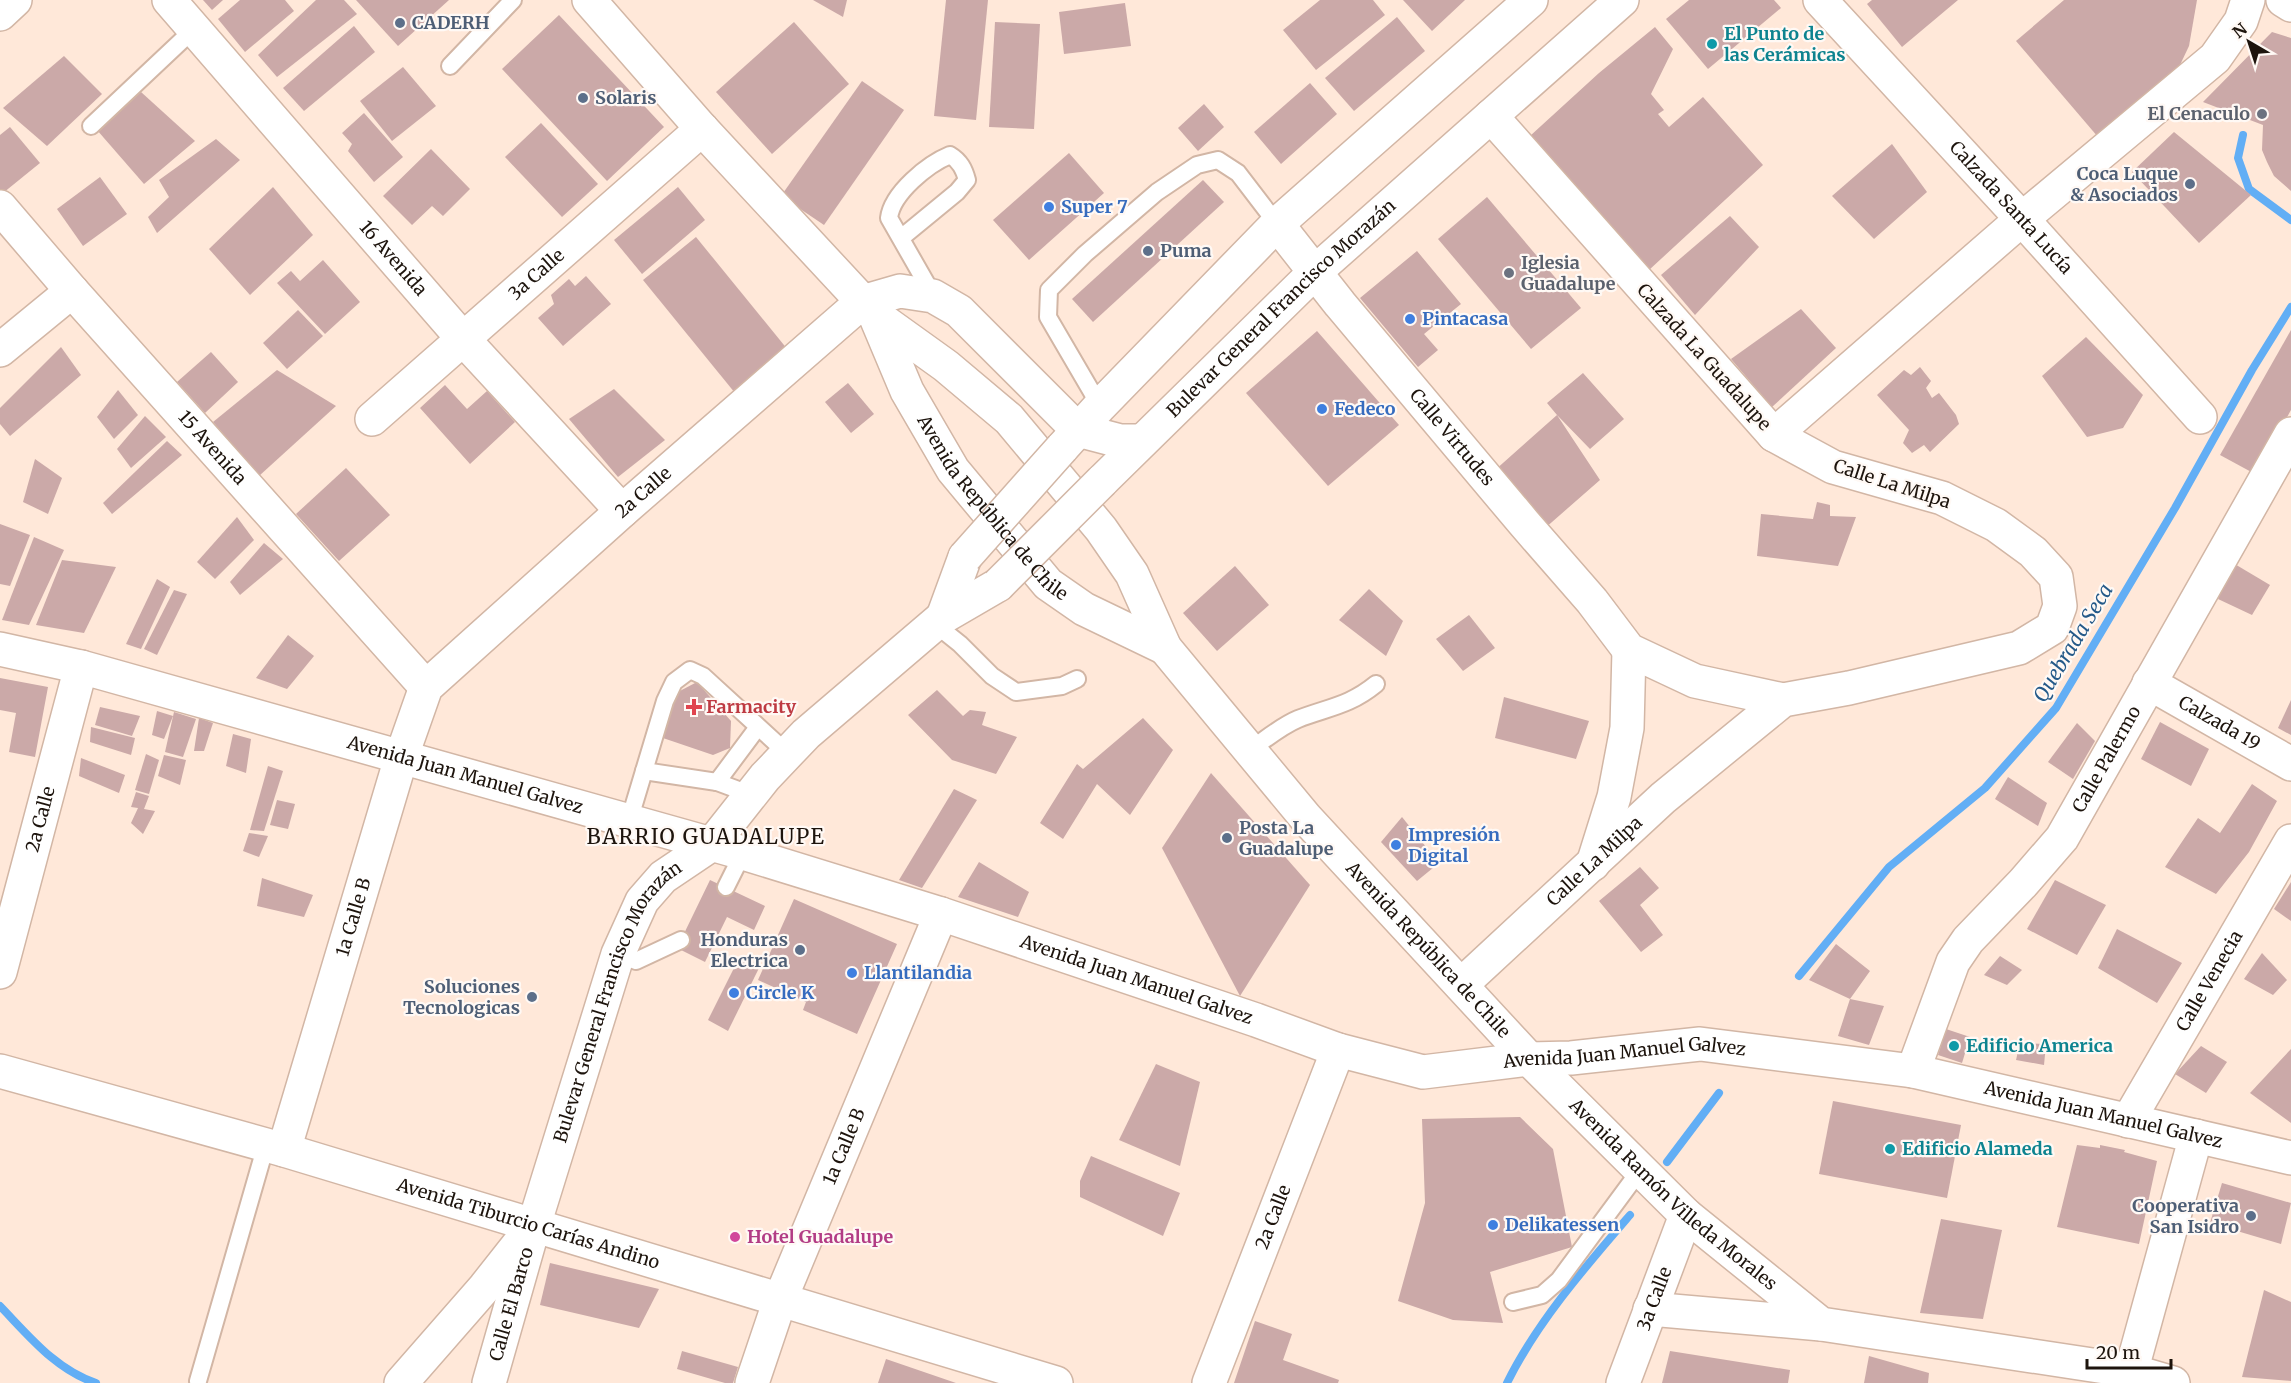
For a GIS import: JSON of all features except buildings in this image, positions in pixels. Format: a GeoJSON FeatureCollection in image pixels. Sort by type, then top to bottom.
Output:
{"type":"FeatureCollection","features":[{"type":"Feature","properties":{"kind":"street"},"geometry":{"type":"LineString","coordinates":[[0,14],[15,0]]}},
{"type":"Feature","properties":{"kind":"street","name":"16 Avenida"},"geometry":{"type":"LineString","coordinates":[[169,0],[464,340],[622,511]]}},
{"type":"Feature","properties":{"kind":"street","name":"Bulevar General Francisco Morazán"},"geometry":{"type":"LineString","coordinates":[[939,621],[965,557],[1100,406],[1277,224],[1531,0]]}},
{"type":"Feature","properties":{"kind":"street","name":"Bulevar General Francisco Morazán"},"geometry":{"type":"LineString","coordinates":[[400,1383],[485,1287],[534,1225],[618,954],[642,901],[663,877],[712,844],[786,753],[939,621],[998,585],[1315,272],[1622,0]]}},
{"type":"Feature","properties":{"kind":"street","name":"Calzada Santa Lucía"},"geometry":{"type":"LineString","coordinates":[[1820,0],[2200,417]]}},
{"type":"Feature","properties":{"kind":"street"},"geometry":{"type":"LineString","coordinates":[[1774,435],[2022,219],[2215,58],[2241,21],[2248,0]]}},
{"type":"Feature","properties":{"kind":"street"},"geometry":{"type":"LineString","coordinates":[[2283,0],[2291,4]]}},
{"type":"Feature","properties":{"kind":"street","name":"Avenida República de Chile"},"geometry":{"type":"LineString","coordinates":[[592,1],[702,129],[868,308],[946,366],[1009,419],[1101,530],[1132,574],[1165,648],[1306,818],[1529,1059]]}},
{"type":"Feature","properties":{"kind":"street","name":"Calzada La Guadalupe"},"geometry":{"type":"LineString","coordinates":[[1491,116],[1774,435]]}},
{"type":"Feature","properties":{"kind":"street","name":"3a Calle"},"geometry":{"type":"LineString","coordinates":[[372,419],[702,129]]}},
{"type":"Feature","properties":{"kind":"street","name":"15 Avenida"},"geometry":{"type":"LineString","coordinates":[[0,207],[72,291],[426,687]]}},
{"type":"Feature","properties":{"kind":"street","name":"Calle Virtudes"},"geometry":{"type":"LineString","coordinates":[[1277,224],[1524,524],[1592,601],[1629,650],[1695,681],[1783,700]]}},
{"type":"Feature","properties":{"kind":"street"},"geometry":{"type":"LineString","coordinates":[[0,350],[72,291]]}},
{"type":"Feature","properties":{"kind":"street"},"geometry":{"type":"LineString","coordinates":[[868,308],[900,291],[933,296],[959,311],[1070,439],[1142,441]]}},
{"type":"Feature","properties":{"kind":"street","name":"Avenida República de Chile"},"geometry":{"type":"LineString","coordinates":[[868,308],[907,391],[953,470],[1048,584],[1084,609],[1165,648]]}},
{"type":"Feature","properties":{"kind":"street","name":"2a Calle"},"geometry":{"type":"LineString","coordinates":[[426,687],[622,511],[868,308]]}},
{"type":"Feature","properties":{"kind":"street","name":"Calle Palermo"},"geometry":{"type":"LineString","coordinates":[[1913,1071],[1953,962],[1968,940],[2023,883],[2062,838],[2291,434]]}},
{"type":"Feature","properties":{"kind":"street","name":"Calle La Milpa"},"geometry":{"type":"LineString","coordinates":[[1461,986],[1664,798],[1783,700],[1850,688],[2019,648],[2052,628],[2060,606],[2056,577],[2033,552],[1996,525],[1942,498],[1833,466],[1774,435]]}},
{"type":"Feature","properties":{"kind":"street","name":"Avenida Juan Manuel Galvez"},"geometry":{"type":"LineString","coordinates":[[0,649],[81,667],[743,853],[941,914],[1256,1020],[1338,1050],[1423,1072],[1529,1059],[1571,1058],[1700,1044],[1913,1071],[2291,1158]]}},
{"type":"Feature","properties":{"kind":"street"},"geometry":{"type":"LineString","coordinates":[[1593,866],[1614,798],[1627,728],[1629,650]]}},
{"type":"Feature","properties":{"kind":"street","name":"2a Calle"},"geometry":{"type":"LineString","coordinates":[[0,972],[81,667]]}},
{"type":"Feature","properties":{"kind":"street","name":"Calzada 19"},"geometry":{"type":"LineString","coordinates":[[2149,683],[2291,764]]}},
{"type":"Feature","properties":{"kind":"street","name":"1a Calle B"},"geometry":{"type":"LineString","coordinates":[[275,1147],[426,687]]}},
{"type":"Feature","properties":{"kind":"street","name":"Calle Venecia"},"geometry":{"type":"LineString","coordinates":[[2128,1121],[2291,841]]}},
{"type":"Feature","properties":{"kind":"street","name":"1a Calle B"},"geometry":{"type":"LineString","coordinates":[[752,1383],[780,1300],[941,914]]}},
{"type":"Feature","properties":{"kind":"street","name":"2a Calle"},"geometry":{"type":"LineString","coordinates":[[1209,1383],[1338,1050]]}},
{"type":"Feature","properties":{"kind":"street","name":"Avenida Ramón Villeda Morales"},"geometry":{"type":"LineString","coordinates":[[1529,1059],[1686,1215],[1821,1324]]}},
{"type":"Feature","properties":{"kind":"street","name":"Avenida Tiburcio Carías Andino"},"geometry":{"type":"LineString","coordinates":[[0,1071],[275,1147],[1056,1383]]}},
{"type":"Feature","properties":{"kind":"street"},"geometry":{"type":"LineString","coordinates":[[2130,1377],[2196,1136]]}},
{"type":"Feature","properties":{"kind":"street","name":"3a Calle"},"geometry":{"type":"LineString","coordinates":[[1623,1383],[1686,1215]]}},
{"type":"Feature","properties":{"kind":"street","name":"Calle El Barco"},"geometry":{"type":"LineString","coordinates":[[489,1383],[534,1225]]}},
{"type":"Feature","properties":{"kind":"street","name":"Avenida Ramón Villeda Morales"},"geometry":{"type":"LineString","coordinates":[[1650,1310],[1821,1324],[2174,1383]]}},
{"type":"Feature","properties":{"kind":"lane"},"geometry":{"type":"LineString","coordinates":[[450,66],[513,0]]}},
{"type":"Feature","properties":{"kind":"lane"},"geometry":{"type":"LineString","coordinates":[[91,126],[194,29]]}},
{"type":"Feature","properties":{"kind":"lane"},"geometry":{"type":"LineString","coordinates":[[901,238],[957,192],[967,180],[965,171],[958,160],[950,155],[940,159],[903,189],[890,208],[889,218],[933,296]]}},
{"type":"Feature","properties":{"kind":"lane"},"geometry":{"type":"LineString","coordinates":[[1100,406],[1048,317],[1048,290],[1085,254],[1148,200],[1197,165],[1218,160],[1238,173],[1277,224]]}},
{"type":"Feature","properties":{"kind":"lane"},"geometry":{"type":"LineString","coordinates":[[939,621],[992,676],[1016,692],[1062,686],[1077,679]]}},
{"type":"Feature","properties":{"kind":"lane"},"geometry":{"type":"LineString","coordinates":[[629,821],[670,691],[674,682],[690,670],[703,676],[786,753]]}},
{"type":"Feature","properties":{"kind":"lane"},"geometry":{"type":"LineString","coordinates":[[1250,750],[1280,728],[1299,719],[1348,703],[1376,684]]}},
{"type":"Feature","properties":{"kind":"lane"},"geometry":{"type":"LineString","coordinates":[[717,782],[758,727]]}},
{"type":"Feature","properties":{"kind":"lane"},"geometry":{"type":"LineString","coordinates":[[644,771],[717,782],[752,795]]}},
{"type":"Feature","properties":{"kind":"lane"},"geometry":{"type":"LineString","coordinates":[[726,887],[743,853]]}},
{"type":"Feature","properties":{"kind":"lane"},"geometry":{"type":"LineString","coordinates":[[618,954],[636,961],[681,940]]}},
{"type":"Feature","properties":{"kind":"lane","name":"1a Calle B"},"geometry":{"type":"LineString","coordinates":[[198,1381],[275,1147]]}},
{"type":"Feature","properties":{"kind":"lane"},"geometry":{"type":"LineString","coordinates":[[1513,1302],[1542,1295],[1559,1280],[1641,1169]]}},
{"type":"Feature","properties":{"kind":"waterway","name":"Quebrada Seca"},"geometry":{"type":"LineString","coordinates":[[2243,135],[2238,158],[2249,189],[2291,220]]}},
{"type":"Feature","properties":{"kind":"waterway","name":"Quebrada Seca"},"geometry":{"type":"LineString","coordinates":[[1799,976],[1889,867],[1985,788],[2056,708],[2291,307]]}},
{"type":"Feature","properties":{"kind":"waterway","name":"Quebrada Seca"},"geometry":{"type":"LineString","coordinates":[[1667,1162],[1719,1093]]}},
{"type":"Feature","properties":{"kind":"waterway","name":"Quebrada Seca"},"geometry":{"type":"LineString","coordinates":[[1507,1383],[1548,1316],[1630,1215]]}},
{"type":"Feature","properties":{"kind":"waterway"},"geometry":{"type":"LineString","coordinates":[[0,1306],[56,1361],[68,1370],[96,1383]]}},
{"type":"Feature","properties":{"kind":"place","name":"CADERH"},"geometry":{"type":"Point","coordinates":[400,23]}},
{"type":"Feature","properties":{"kind":"place","name":"El Punto de las Cerámicas"},"geometry":{"type":"Point","coordinates":[1712,44]}},
{"type":"Feature","properties":{"kind":"place","name":"Solaris"},"geometry":{"type":"Point","coordinates":[583,98]}},
{"type":"Feature","properties":{"kind":"place","name":"El Cenaculo"},"geometry":{"type":"Point","coordinates":[2262,114]}},
{"type":"Feature","properties":{"kind":"place","name":"Coca Luque & Asociados"},"geometry":{"type":"Point","coordinates":[2190,184]}},
{"type":"Feature","properties":{"kind":"place","name":"Super 7"},"geometry":{"type":"Point","coordinates":[1049,207]}},
{"type":"Feature","properties":{"kind":"place","name":"Puma"},"geometry":{"type":"Point","coordinates":[1148,251]}},
{"type":"Feature","properties":{"kind":"place","name":"Iglesia Guadalupe"},"geometry":{"type":"Point","coordinates":[1509,273]}},
{"type":"Feature","properties":{"kind":"place","name":"Pintacasa"},"geometry":{"type":"Point","coordinates":[1410,319]}},
{"type":"Feature","properties":{"kind":"place","name":"Fedeco"},"geometry":{"type":"Point","coordinates":[1322,409]}},
{"type":"Feature","properties":{"kind":"place","name":"Farmacity"},"geometry":{"type":"Point","coordinates":[694,707]}},
{"type":"Feature","properties":{"kind":"place","name":"Posta La Guadalupe"},"geometry":{"type":"Point","coordinates":[1227,838]}},
{"type":"Feature","properties":{"kind":"place","name":"Impresión Digital"},"geometry":{"type":"Point","coordinates":[1396,845]}},
{"type":"Feature","properties":{"kind":"place","name":"Honduras Electrica"},"geometry":{"type":"Point","coordinates":[800,950]}},
{"type":"Feature","properties":{"kind":"place","name":"Llantilandia"},"geometry":{"type":"Point","coordinates":[852,973]}},
{"type":"Feature","properties":{"kind":"place","name":"Circle K"},"geometry":{"type":"Point","coordinates":[734,993]}},
{"type":"Feature","properties":{"kind":"place","name":"Soluciones Tecnologicas"},"geometry":{"type":"Point","coordinates":[532,997]}},
{"type":"Feature","properties":{"kind":"place","name":"Edificio America"},"geometry":{"type":"Point","coordinates":[1954,1046]}},
{"type":"Feature","properties":{"kind":"place","name":"Edificio Alameda"},"geometry":{"type":"Point","coordinates":[1890,1149]}},
{"type":"Feature","properties":{"kind":"place","name":"Cooperativa San Isidro"},"geometry":{"type":"Point","coordinates":[2251,1216]}},
{"type":"Feature","properties":{"kind":"place","name":"Delikatessen"},"geometry":{"type":"Point","coordinates":[1493,1225]}},
{"type":"Feature","properties":{"kind":"place","name":"Hotel Guadalupe"},"geometry":{"type":"Point","coordinates":[735,1237]}},
{"type":"Feature","properties":{"kind":"district","name":"BARRIO GUADALUPE"},"geometry":{"type":"Point","coordinates":[706,837]}}]}
